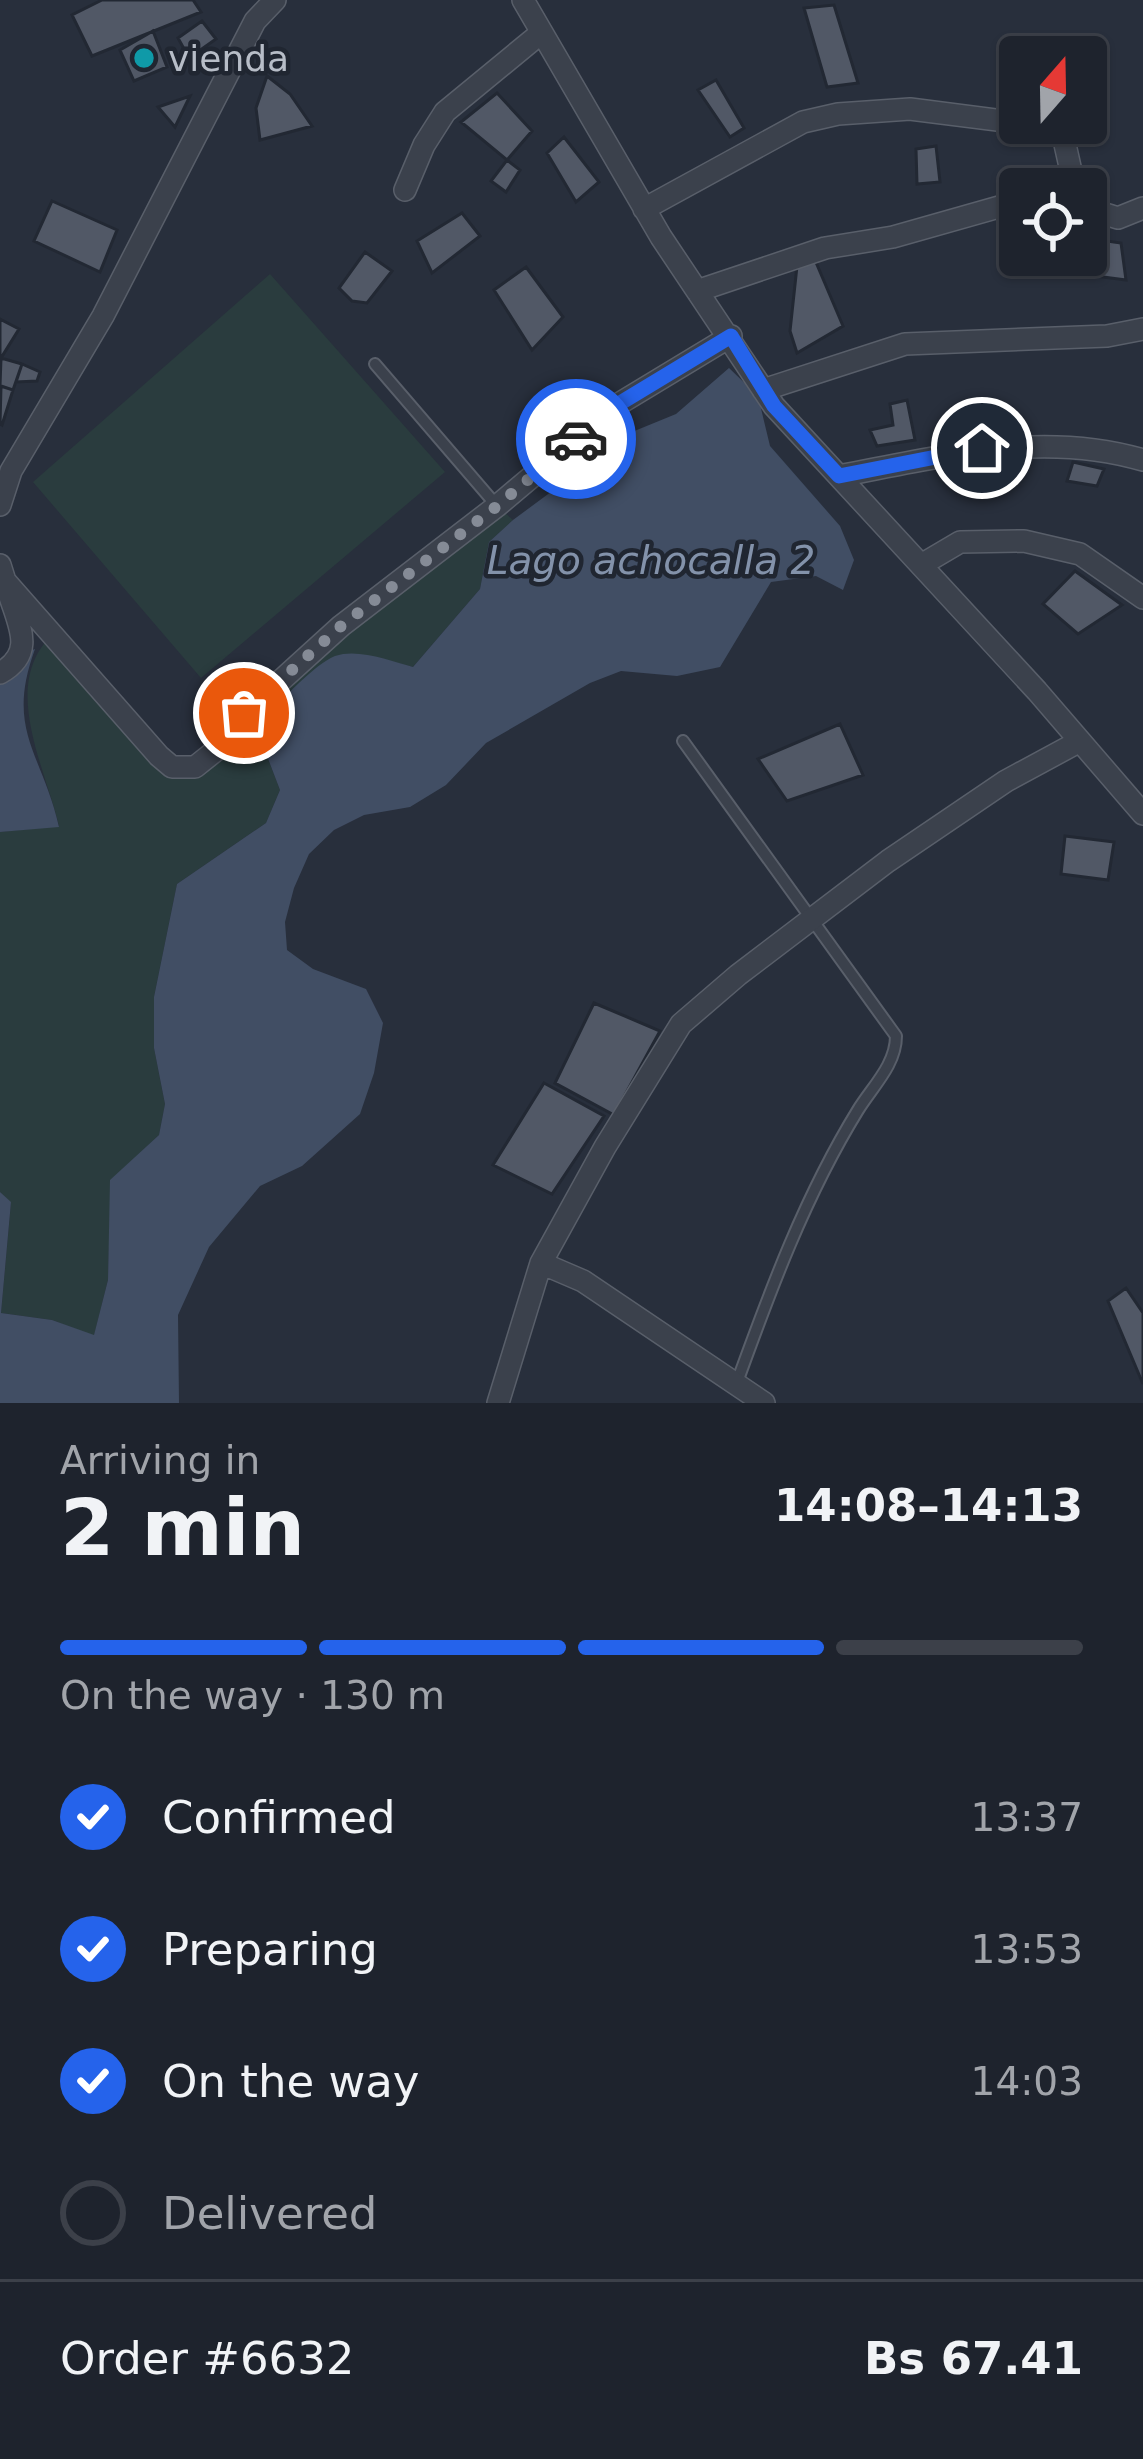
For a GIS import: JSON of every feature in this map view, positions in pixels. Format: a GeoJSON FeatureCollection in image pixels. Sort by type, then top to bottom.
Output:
{"type":"FeatureCollection","features":[{"type":"Feature","properties":{"kind":"street"},"geometry":{"type":"LineString","coordinates":[[0,505],[11,471],[103,316],[255,21],[275,0]]}},
{"type":"Feature","properties":{"kind":"street"},"geometry":{"type":"LineString","coordinates":[[523,0],[644,209],[763,390],[1143,814]]}},
{"type":"Feature","properties":{"kind":"street"},"geometry":{"type":"LineString","coordinates":[[405,190],[424,145],[445,112],[542,33]]}},
{"type":"Feature","properties":{"kind":"street"},"geometry":{"type":"LineString","coordinates":[[644,209],[803,122],[838,114],[910,109],[999,120]]}},
{"type":"Feature","properties":{"kind":"street"},"geometry":{"type":"LineString","coordinates":[[697,291],[825,248],[893,237],[999,207]]}},
{"type":"Feature","properties":{"kind":"street"},"geometry":{"type":"LineString","coordinates":[[1107,215],[1118,218],[1143,208]]}},
{"type":"Feature","properties":{"kind":"street"},"geometry":{"type":"LineString","coordinates":[[763,390],[905,344],[1107,336],[1143,328]]}},
{"type":"Feature","properties":{"kind":"street"},"geometry":{"type":"LineString","coordinates":[[2,573],[159,756],[172,767],[195,767],[220,747],[244,713],[341,626],[497,506],[617,405],[731,336]]}},
{"type":"Feature","properties":{"kind":"street"},"geometry":{"type":"LineString","coordinates":[[839,476],[982,448],[1075,445],[1143,460]]}},
{"type":"Feature","properties":{"kind":"street"},"geometry":{"type":"LineString","coordinates":[[921,565],[960,542],[1024,541],[1080,554],[1143,598]]}},
{"type":"Feature","properties":{"kind":"street"},"geometry":{"type":"LineString","coordinates":[[0,673],[17,664],[24,648],[2,573]]}},
{"type":"Feature","properties":{"kind":"street"},"geometry":{"type":"LineString","coordinates":[[498,1403],[541,1263],[604,1147],[681,1024],[888,862],[1006,781],[1080,741]]}},
{"type":"Feature","properties":{"kind":"street"},"geometry":{"type":"LineString","coordinates":[[541,1263],[584,1281],[764,1403]]}},
{"type":"Feature","properties":{"kind":"lane"},"geometry":{"type":"LineString","coordinates":[[375,364],[497,506]]}},
{"type":"Feature","properties":{"kind":"lane"},"geometry":{"type":"LineString","coordinates":[[683,741],[895,1030],[890,1062],[808,1200],[736,1385]]}},
{"type":"Feature","properties":{"kind":"shaded area"},"geometry":{"type":"Polygon","coordinates":[[[270,274],[445,472],[201,678],[33,482],[270,274]]]}},
{"type":"Feature","properties":{"kind":"shaded area"},"geometry":{"type":"Polygon","coordinates":[[[497,506],[513,520],[489,542],[480,589],[413,667],[370,656],[267,756],[280,790],[266,823],[177,884],[154,997],[154,1048],[165,1104],[159,1135],[111,1180],[108,1280],[94,1336],[52,1320],[1,1313],[11,1203],[0,1192],[0,832],[59,826],[31,727],[29,678],[37,655],[52,635],[159,756],[195,767],[245,713],[497,506]]]}},
{"type":"Feature","properties":{"kind":"water","name":"Lago achocalla 2"},"geometry":{"type":"Polygon","coordinates":[[[729,368],[758,396],[770,446],[840,526],[854,560],[843,590],[816,576],[771,582],[720,667],[677,676],[621,671],[590,683],[486,743],[446,785],[410,807],[364,815],[334,830],[309,854],[285,922],[287,950],[313,969],[366,989],[383,1023],[360,1114],[302,1166],[260,1186],[209,1247],[178,1315],[179,1403],[0,1403],[0,1192],[11,1202],[1,1313],[52,1320],[94,1335],[108,1280],[110,1180],[159,1135],[165,1104],[154,1048],[154,997],[177,884],[266,823],[280,790],[267,756],[262,721],[307,675],[335,656],[364,654],[413,667],[480,589],[489,542],[632,432],[676,414],[729,368]]]}},
{"type":"Feature","properties":{"kind":"water"},"geometry":{"type":"Polygon","coordinates":[[[35,649],[27,677],[25,722],[59,827],[0,832],[0,663],[35,649]]]}},
{"type":"Feature","properties":{"kind":"building"},"geometry":{"type":"Polygon","coordinates":[[[102,0],[193,0],[201,12],[92,56],[72,15],[102,0]]]}},
{"type":"Feature","properties":{"kind":"building"},"geometry":{"type":"Polygon","coordinates":[[[834,5],[858,83],[827,87],[804,8],[834,5]]]}},
{"type":"Feature","properties":{"kind":"building"},"geometry":{"type":"Polygon","coordinates":[[[202,21],[216,39],[189,58],[178,38],[202,21]]]}},
{"type":"Feature","properties":{"kind":"building","name":"vienda"},"geometry":{"type":"Polygon","coordinates":[[[153,31],[167,67],[134,81],[120,50],[153,31]]]}},
{"type":"Feature","properties":{"kind":"building"},"geometry":{"type":"Polygon","coordinates":[[[267,76],[290,94],[312,126],[260,140],[256,108],[267,76]]]}},
{"type":"Feature","properties":{"kind":"building"},"geometry":{"type":"Polygon","coordinates":[[[716,80],[744,128],[730,137],[698,90],[716,80]]]}},
{"type":"Feature","properties":{"kind":"building"},"geometry":{"type":"Polygon","coordinates":[[[497,93],[532,131],[507,160],[461,122],[497,93]]]}},
{"type":"Feature","properties":{"kind":"building"},"geometry":{"type":"Polygon","coordinates":[[[190,96],[175,127],[158,107],[190,96]]]}},
{"type":"Feature","properties":{"kind":"building"},"geometry":{"type":"Polygon","coordinates":[[[564,137],[599,182],[576,202],[547,153],[564,137]]]}},
{"type":"Feature","properties":{"kind":"building"},"geometry":{"type":"Polygon","coordinates":[[[936,146],[940,182],[917,184],[916,149],[936,146]]]}},
{"type":"Feature","properties":{"kind":"building"},"geometry":{"type":"Polygon","coordinates":[[[507,160],[520,170],[506,192],[491,181],[507,160]]]}},
{"type":"Feature","properties":{"kind":"building"},"geometry":{"type":"Polygon","coordinates":[[[52,201],[117,230],[100,272],[34,241],[52,201]]]}},
{"type":"Feature","properties":{"kind":"building"},"geometry":{"type":"Polygon","coordinates":[[[462,213],[480,236],[432,273],[417,241],[462,213]]]}},
{"type":"Feature","properties":{"kind":"building"},"geometry":{"type":"Polygon","coordinates":[[[1107,241],[1121,243],[1126,280],[1096,276],[1107,276],[1107,241]]]}},
{"type":"Feature","properties":{"kind":"building"},"geometry":{"type":"Polygon","coordinates":[[[365,252],[392,271],[367,303],[352,301],[339,288],[365,252]]]}},
{"type":"Feature","properties":{"kind":"building"},"geometry":{"type":"Polygon","coordinates":[[[815,260],[843,326],[797,353],[790,331],[797,266],[815,260]]]}},
{"type":"Feature","properties":{"kind":"building"},"geometry":{"type":"Polygon","coordinates":[[[526,267],[563,317],[532,350],[494,290],[526,267]]]}},
{"type":"Feature","properties":{"kind":"building"},"geometry":{"type":"Polygon","coordinates":[[[0,319],[19,329],[1,358],[0,357],[0,319]]]}},
{"type":"Feature","properties":{"kind":"building"},"geometry":{"type":"Polygon","coordinates":[[[1,358],[22,364],[13,390],[0,386],[1,358]]]}},
{"type":"Feature","properties":{"kind":"building"},"geometry":{"type":"Polygon","coordinates":[[[22,364],[40,372],[37,381],[16,382],[22,364]]]}},
{"type":"Feature","properties":{"kind":"building"},"geometry":{"type":"Polygon","coordinates":[[[1,386],[13,390],[2,425],[0,424],[1,386]]]}},
{"type":"Feature","properties":{"kind":"building"},"geometry":{"type":"Polygon","coordinates":[[[907,400],[915,440],[877,446],[870,430],[893,425],[890,404],[907,400]]]}},
{"type":"Feature","properties":{"kind":"building"},"geometry":{"type":"Polygon","coordinates":[[[1073,462],[1104,469],[1097,486],[1067,481],[1073,462]]]}},
{"type":"Feature","properties":{"kind":"building"},"geometry":{"type":"Polygon","coordinates":[[[1075,571],[1122,605],[1078,634],[1043,604],[1075,571]]]}},
{"type":"Feature","properties":{"kind":"building"},"geometry":{"type":"Polygon","coordinates":[[[840,724],[863,775],[787,801],[758,759],[840,724]]]}},
{"type":"Feature","properties":{"kind":"building"},"geometry":{"type":"Polygon","coordinates":[[[1065,836],[1114,842],[1108,880],[1061,874],[1065,836]]]}},
{"type":"Feature","properties":{"kind":"building"},"geometry":{"type":"Polygon","coordinates":[[[594,1003],[660,1031],[614,1115],[555,1083],[594,1003]]]}},
{"type":"Feature","properties":{"kind":"building"},"geometry":{"type":"Polygon","coordinates":[[[544,1083],[604,1116],[552,1194],[493,1165],[544,1083]]]}},
{"type":"Feature","properties":{"kind":"building"},"geometry":{"type":"Polygon","coordinates":[[[1126,1288],[1143,1313],[1143,1384],[1108,1301],[1126,1288]]]}},
{"type":"Feature","properties":{"kind":"way so far"},"geometry":{"type":"LineString","coordinates":[[244,713],[341,626],[576,439]]}},
{"type":"Feature","properties":{"kind":"place","name":"vienda"},"geometry":{"type":"Point","coordinates":[144,58]}},
{"type":"Feature","properties":{"kind":"route"},"geometry":{"type":"LineString","coordinates":[[576,439],[617,405],[731,336],[774,406],[839,476],[982,448]]}}]}
